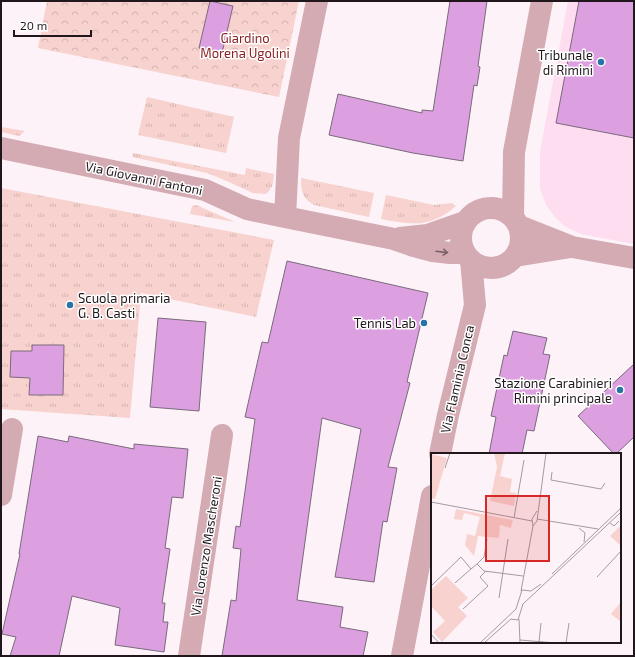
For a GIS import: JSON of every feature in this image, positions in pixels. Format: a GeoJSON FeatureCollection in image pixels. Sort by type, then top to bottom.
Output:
{"type":"FeatureCollection","features":[{"type":"Feature","properties":{"kind":"street"},"geometry":{"type":"LineString","coordinates":[[285,217],[290,138],[317,1]]}},
{"type":"Feature","properties":{"kind":"street"},"geometry":{"type":"LineString","coordinates":[[507,261],[520,246],[521,236],[516,221],[514,152],[542,1]]}},
{"type":"Feature","properties":{"kind":"street","name":"Via Giovanni Fantoni"},"geometry":{"type":"LineString","coordinates":[[1,148],[205,190],[247,209],[394,239],[433,251],[468,257]]}},
{"type":"Feature","properties":{"kind":"street"},"geometry":{"type":"LineString","coordinates":[[486,208],[496,195],[514,152]]}},
{"type":"Feature","properties":{"kind":"street"},"geometry":{"type":"LineString","coordinates":[[572,247],[507,261],[488,268],[479,266],[468,257],[461,244],[461,237],[465,222],[477,210],[496,208],[505,210],[516,221],[572,247],[634,258]]}},
{"type":"Feature","properties":{"kind":"street","name":"Via Giovanni Fantoni"},"geometry":{"type":"LineString","coordinates":[[394,239],[428,235],[465,222]]}},
{"type":"Feature","properties":{"kind":"street","name":"Via Flaminia Conca"},"geometry":{"type":"LineString","coordinates":[[440,453],[474,305],[468,257]]}},
{"type":"Feature","properties":{"kind":"street","name":"Via Flaminia Conca"},"geometry":{"type":"LineString","coordinates":[[474,305],[507,261]]}},
{"type":"Feature","properties":{"kind":"street"},"geometry":{"type":"LineString","coordinates":[[1,495],[12,429]]}},
{"type":"Feature","properties":{"kind":"street","name":"Via Lorenzo Mascheroni"},"geometry":{"type":"LineString","coordinates":[[189,656],[222,436]]}},
{"type":"Feature","properties":{"kind":"street"},"geometry":{"type":"LineString","coordinates":[[402,656],[431,501]]}},
{"type":"Feature","properties":{"kind":"shaded area"},"geometry":{"type":"Polygon","coordinates":[[[568,1],[634,1],[634,244],[581,234],[566,227],[555,217],[546,205],[540,188],[540,152],[568,1]]]}},
{"type":"Feature","properties":{"kind":"green space","name":"Giardino Morena Ugolini"},"geometry":{"type":"Polygon","coordinates":[[[47,1],[299,1],[279,97],[38,48],[47,1]]]}},
{"type":"Feature","properties":{"kind":"green space"},"geometry":{"type":"Polygon","coordinates":[[[147,97],[234,117],[226,153],[138,135],[147,97]]]}},
{"type":"Feature","properties":{"kind":"green space"},"geometry":{"type":"Polygon","coordinates":[[[1,127],[25,131],[19,136],[1,132],[1,127]]]}},
{"type":"Feature","properties":{"kind":"green space"},"geometry":{"type":"Polygon","coordinates":[[[133,153],[245,175],[246,168],[274,174],[273,183],[270,190],[266,194],[253,193],[207,173],[132,157],[133,153]]]}},
{"type":"Feature","properties":{"kind":"green space"},"geometry":{"type":"Polygon","coordinates":[[[301,178],[374,193],[369,217],[314,205],[307,200],[303,194],[301,178]]]}},
{"type":"Feature","properties":{"kind":"green space","name":"Scuola primaria G. B. Casti"},"geometry":{"type":"Polygon","coordinates":[[[1,188],[274,240],[256,317],[141,293],[130,418],[1,409],[1,188]]]}},
{"type":"Feature","properties":{"kind":"green space"},"geometry":{"type":"Polygon","coordinates":[[[386,195],[434,205],[452,203],[456,206],[438,218],[429,221],[421,223],[402,223],[381,219],[386,195]]]}},
{"type":"Feature","properties":{"kind":"green space"},"geometry":{"type":"Polygon","coordinates":[[[196,205],[235,222],[190,214],[192,206],[196,205]]]}},
{"type":"Feature","properties":{"kind":"building"},"geometry":{"type":"Polygon","coordinates":[[[210,1],[233,6],[222,53],[199,48],[210,1]]]}},
{"type":"Feature","properties":{"kind":"building"},"geometry":{"type":"Polygon","coordinates":[[[450,1],[487,1],[478,66],[480,67],[477,86],[474,85],[463,161],[413,153],[329,135],[338,94],[422,113],[422,110],[433,111],[450,1]]]}},
{"type":"Feature","properties":{"kind":"building","name":"Tribunale di Rimini"},"geometry":{"type":"Polygon","coordinates":[[[579,1],[634,1],[634,138],[556,123],[579,1]]]}},
{"type":"Feature","properties":{"kind":"building"},"geometry":{"type":"Polygon","coordinates":[[[287,261],[428,293],[407,382],[410,383],[388,467],[397,468],[387,522],[383,521],[374,582],[335,577],[361,429],[322,418],[297,600],[343,607],[340,627],[368,632],[363,656],[222,656],[231,600],[236,601],[241,549],[233,548],[236,526],[240,527],[255,419],[245,417],[262,342],[268,343],[287,261]]]}},
{"type":"Feature","properties":{"kind":"building"},"geometry":{"type":"Polygon","coordinates":[[[158,318],[206,322],[199,411],[150,407],[158,318]]]}},
{"type":"Feature","properties":{"kind":"building"},"geometry":{"type":"Polygon","coordinates":[[[513,331],[547,338],[543,354],[550,355],[534,431],[527,430],[522,453],[489,453],[496,417],[491,416],[504,355],[507,356],[513,331]]]}},
{"type":"Feature","properties":{"kind":"building"},"geometry":{"type":"Polygon","coordinates":[[[32,345],[64,345],[63,395],[29,395],[30,378],[10,377],[11,351],[32,351],[32,345]]]}},
{"type":"Feature","properties":{"kind":"building","name":"Stazione Carabinieri Rimini principale"},"geometry":{"type":"Polygon","coordinates":[[[634,364],[634,437],[617,453],[613,453],[578,416],[634,364]]]}},
{"type":"Feature","properties":{"kind":"building"},"geometry":{"type":"Polygon","coordinates":[[[38,436],[68,442],[69,436],[134,449],[134,444],[188,449],[183,498],[172,497],[165,548],[170,549],[162,603],[165,603],[163,622],[168,622],[164,652],[115,645],[120,608],[72,596],[59,656],[10,656],[16,637],[2,634],[20,554],[38,436]]]}},
{"type":"Feature","properties":{"kind":"place","name":"Tribunale di Rimini"},"geometry":{"type":"Point","coordinates":[601,62]}},
{"type":"Feature","properties":{"kind":"place","name":"Scuola primaria G. B. Casti"},"geometry":{"type":"Point","coordinates":[70,305]}},
{"type":"Feature","properties":{"kind":"place","name":"Tennis Lab"},"geometry":{"type":"Point","coordinates":[424,323]}},
{"type":"Feature","properties":{"kind":"place","name":"Stazione Carabinieri Rimini principale"},"geometry":{"type":"Point","coordinates":[620,390]}}]}
